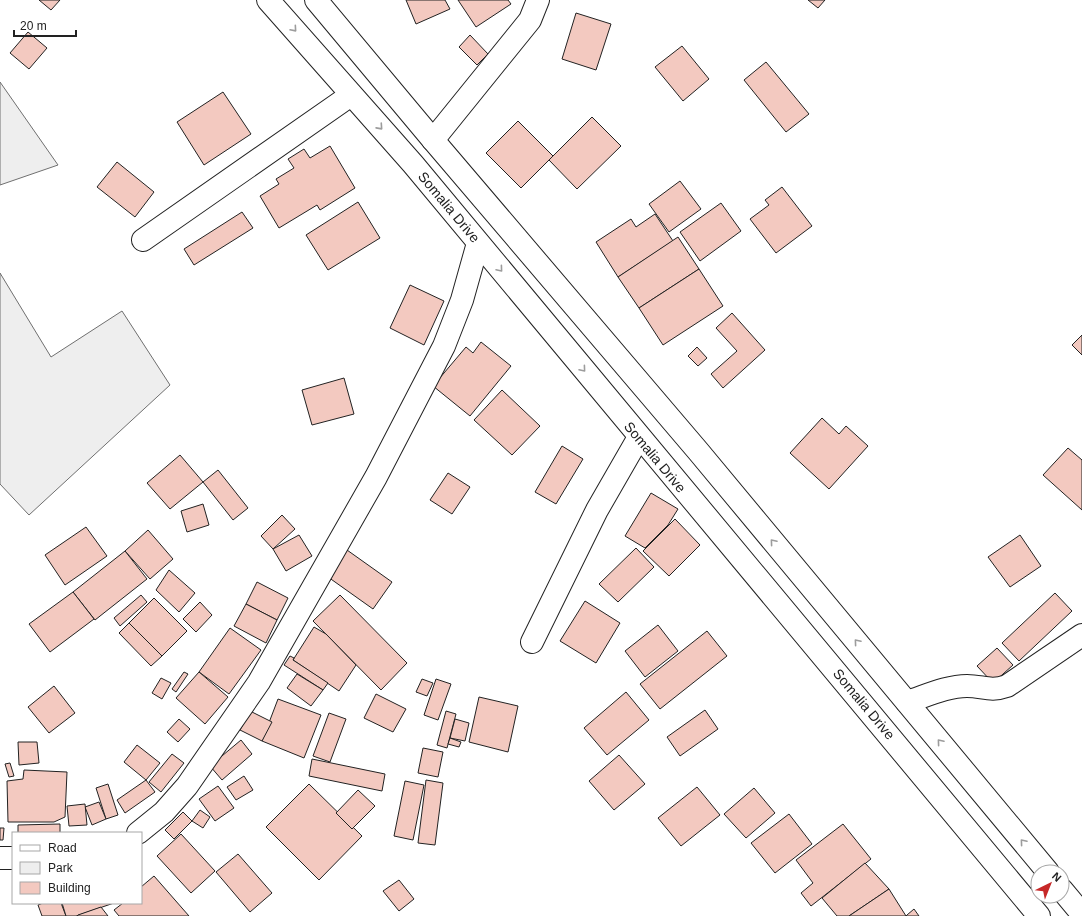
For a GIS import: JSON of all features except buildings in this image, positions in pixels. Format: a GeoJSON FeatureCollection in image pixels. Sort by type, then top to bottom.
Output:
{"type":"FeatureCollection","features":[{"type":"Feature","properties":{"kind":"main road","name":"Somalia Drive"},"geometry":{"type":"LineString","coordinates":[[268,0],[413,164],[889,733],[1039,916]]}},
{"type":"Feature","properties":{"kind":"main road"},"geometry":{"type":"LineString","coordinates":[[316,0],[433,140],[693,445],[1041,864]]}},
{"type":"Feature","properties":{"kind":"main road"},"geometry":{"type":"LineString","coordinates":[[433,140],[530,20],[538,0]]}},
{"type":"Feature","properties":{"kind":"main road"},"geometry":{"type":"LineString","coordinates":[[143,240],[351,95]]}},
{"type":"Feature","properties":{"kind":"main road"},"geometry":{"type":"LineString","coordinates":[[139,832],[164,812],[187,786],[259,682],[376,477],[444,346],[462,300],[478,243]]}},
{"type":"Feature","properties":{"kind":"main road"},"geometry":{"type":"LineString","coordinates":[[532,642],[597,510],[640,437]]}},
{"type":"Feature","properties":{"kind":"main road"},"geometry":{"type":"LineString","coordinates":[[907,702],[952,688],[968,686],[996,690],[1007,686],[1082,635]]}},
{"type":"Feature","properties":{"kind":"main road"},"geometry":{"type":"LineString","coordinates":[[0,858],[12,858]]}},
{"type":"Feature","properties":{"kind":"main road"},"geometry":{"type":"LineString","coordinates":[[1070,900],[1082,914]]}},
{"type":"Feature","properties":{"kind":"green space"},"geometry":{"type":"Polygon","coordinates":[[[0,82],[58,165],[0,185],[0,82]]]}},
{"type":"Feature","properties":{"kind":"green space"},"geometry":{"type":"Polygon","coordinates":[[[0,273],[51,357],[122,311],[170,385],[29,515],[0,484],[0,273]]]}}]}
